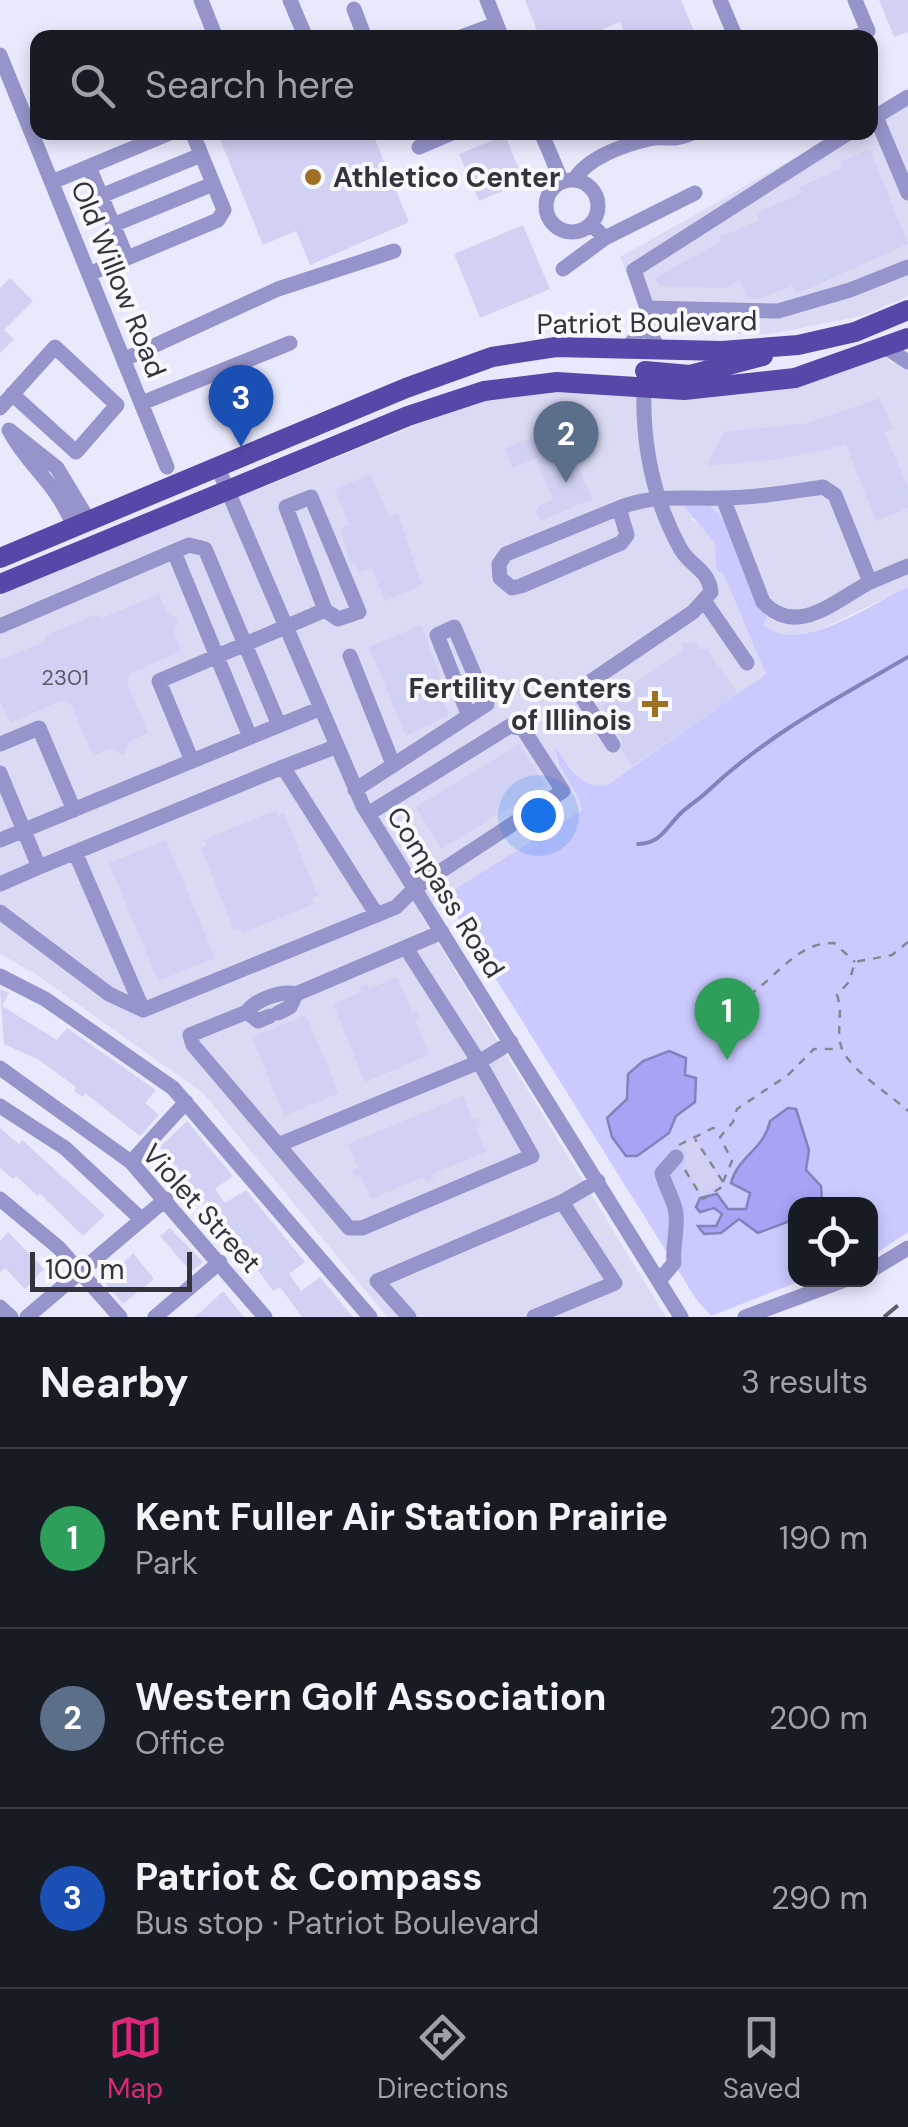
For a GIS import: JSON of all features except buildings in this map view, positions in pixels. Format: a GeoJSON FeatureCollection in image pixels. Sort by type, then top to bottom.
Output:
{"type":"FeatureCollection","features":[{"type":"Feature","properties":{"kind":"main road","name":"Patriot Boulevard"},"geometry":{"type":"LineString","coordinates":[[0,558],[477,361],[556,347],[722,351],[798,345],[855,332],[908,310]]}},
{"type":"Feature","properties":{"kind":"main road"},"geometry":{"type":"LineString","coordinates":[[628,348],[644,378],[684,390],[795,378],[908,338]]}},
{"type":"Feature","properties":{"kind":"main road"},"geometry":{"type":"LineString","coordinates":[[0,584],[408,416],[484,391],[557,382],[699,374],[798,345]]}},
{"type":"Feature","properties":{"kind":"street"},"geometry":{"type":"LineString","coordinates":[[200,0],[213,30]]}},
{"type":"Feature","properties":{"kind":"street"},"geometry":{"type":"LineString","coordinates":[[290,0],[303,30]]}},
{"type":"Feature","properties":{"kind":"street"},"geometry":{"type":"LineString","coordinates":[[486,0],[499,30]]}},
{"type":"Feature","properties":{"kind":"street"},"geometry":{"type":"LineString","coordinates":[[720,0],[733,30]]}},
{"type":"Feature","properties":{"kind":"street"},"geometry":{"type":"LineString","coordinates":[[855,0],[868,30]]}},
{"type":"Feature","properties":{"kind":"street"},"geometry":{"type":"LineString","coordinates":[[354,8],[363,30]]}},
{"type":"Feature","properties":{"kind":"street","name":"Old Willow Road"},"geometry":{"type":"LineString","coordinates":[[0,55],[30,113]]}},
{"type":"Feature","properties":{"kind":"street"},"geometry":{"type":"LineString","coordinates":[[878,115],[908,97]]}},
{"type":"Feature","properties":{"kind":"street"},"geometry":{"type":"LineString","coordinates":[[878,129],[908,193]]}},
{"type":"Feature","properties":{"kind":"street","name":"Old Willow Road"},"geometry":{"type":"LineString","coordinates":[[39,140],[52,182],[166,467]]}},
{"type":"Feature","properties":{"kind":"street"},"geometry":{"type":"LineString","coordinates":[[52,182],[153,140]]}},
{"type":"Feature","properties":{"kind":"street"},"geometry":{"type":"LineString","coordinates":[[90,274],[218,220],[224,210],[195,140]]}},
{"type":"Feature","properties":{"kind":"street"},"geometry":{"type":"LineString","coordinates":[[419,146],[434,140]]}},
{"type":"Feature","properties":{"kind":"street"},"geometry":{"type":"LineString","coordinates":[[545,140],[568,181],[590,186],[598,201],[591,224]]}},
{"type":"Feature","properties":{"kind":"street"},"geometry":{"type":"LineString","coordinates":[[591,224],[568,232],[549,217],[550,193],[584,164],[647,140]]}},
{"type":"Feature","properties":{"kind":"street"},"geometry":{"type":"LineString","coordinates":[[658,349],[634,270],[837,140]]}},
{"type":"Feature","properties":{"kind":"street"},"geometry":{"type":"LineString","coordinates":[[101,196],[201,155]]}},
{"type":"Feature","properties":{"kind":"street"},"geometry":{"type":"LineString","coordinates":[[89,167],[127,258]]}},
{"type":"Feature","properties":{"kind":"street"},"geometry":{"type":"LineString","coordinates":[[113,225],[213,184]]}},
{"type":"Feature","properties":{"kind":"street"},"geometry":{"type":"LineString","coordinates":[[563,269],[605,238],[695,193]]}},
{"type":"Feature","properties":{"kind":"street"},"geometry":{"type":"LineString","coordinates":[[591,224],[605,238]]}},
{"type":"Feature","properties":{"kind":"street"},"geometry":{"type":"LineString","coordinates":[[125,359],[278,289],[394,251]]}},
{"type":"Feature","properties":{"kind":"street"},"geometry":{"type":"LineString","coordinates":[[647,316],[778,311],[850,290],[908,266]]}},
{"type":"Feature","properties":{"kind":"street"},"geometry":{"type":"LineString","coordinates":[[628,348],[647,316]]}},
{"type":"Feature","properties":{"kind":"street"},"geometry":{"type":"LineString","coordinates":[[142,403],[290,343]]}},
{"type":"Feature","properties":{"kind":"street"},"geometry":{"type":"LineString","coordinates":[[0,408],[12,394],[54,347],[117,405],[76,452],[12,394]]}},
{"type":"Feature","properties":{"kind":"street"},"geometry":{"type":"LineString","coordinates":[[885,347],[908,362]]}},
{"type":"Feature","properties":{"kind":"street"},"geometry":{"type":"LineString","coordinates":[[613,745],[581,696],[581,688],[705,602],[711,592],[709,577],[682,553],[649,472],[642,426],[644,378]]}},
{"type":"Feature","properties":{"kind":"street"},"geometry":{"type":"LineString","coordinates":[[4,426],[57,468],[81,524]]}},
{"type":"Feature","properties":{"kind":"street","name":"Compass Road"},"geometry":{"type":"LineString","coordinates":[[218,468],[335,747],[368,814],[680,1317]]}},
{"type":"Feature","properties":{"kind":"street"},"geometry":{"type":"LineString","coordinates":[[619,508],[627,536],[622,543],[521,586],[512,588],[500,578],[499,564],[506,554],[619,508],[659,497],[723,498],[822,487],[835,496],[870,582]]}},
{"type":"Feature","properties":{"kind":"street"},"geometry":{"type":"LineString","coordinates":[[311,496],[360,612],[338,619],[325,610],[286,507],[311,496]]}},
{"type":"Feature","properties":{"kind":"street"},"geometry":{"type":"LineString","coordinates":[[723,498],[763,602],[786,620],[805,618],[908,566]]}},
{"type":"Feature","properties":{"kind":"street"},"geometry":{"type":"LineString","coordinates":[[0,626],[189,545],[205,549],[279,725]]}},
{"type":"Feature","properties":{"kind":"street"},"geometry":{"type":"LineString","coordinates":[[174,552],[250,737]]}},
{"type":"Feature","properties":{"kind":"street"},"geometry":{"type":"LineString","coordinates":[[705,602],[747,663]]}},
{"type":"Feature","properties":{"kind":"street"},"geometry":{"type":"LineString","coordinates":[[192,762],[158,681],[325,610]]}},
{"type":"Feature","properties":{"kind":"street"},"geometry":{"type":"LineString","coordinates":[[355,790],[487,704],[454,627],[436,635],[468,714]]}},
{"type":"Feature","properties":{"kind":"street"},"geometry":{"type":"LineString","coordinates":[[350,656],[393,764]]}},
{"type":"Feature","properties":{"kind":"street"},"geometry":{"type":"LineString","coordinates":[[0,840],[319,709]]}},
{"type":"Feature","properties":{"kind":"street"},"geometry":{"type":"LineString","coordinates":[[0,912],[109,994],[143,1010],[396,906],[415,888],[563,791],[523,729],[510,726],[368,814]]}},
{"type":"Feature","properties":{"kind":"street"},"geometry":{"type":"LineString","coordinates":[[0,744],[39,728],[74,810]]}},
{"type":"Feature","properties":{"kind":"street"},"geometry":{"type":"LineString","coordinates":[[0,884],[335,747]]}},
{"type":"Feature","properties":{"kind":"street"},"geometry":{"type":"LineString","coordinates":[[283,767],[376,915]]}},
{"type":"Feature","properties":{"kind":"street"},"geometry":{"type":"LineString","coordinates":[[0,774],[40,866]]}},
{"type":"Feature","properties":{"kind":"street"},"geometry":{"type":"LineString","coordinates":[[75,852],[143,1010]]}},
{"type":"Feature","properties":{"kind":"street"},"geometry":{"type":"LineString","coordinates":[[406,948],[532,1156],[362,1228],[349,1228],[190,1035],[246,1012],[250,1006],[281,994],[296,994],[442,932]]}},
{"type":"Feature","properties":{"kind":"street"},"geometry":{"type":"LineString","coordinates":[[0,976],[45,999],[120,1048],[186,1102],[370,1317]]}},
{"type":"Feature","properties":{"kind":"street"},"geometry":{"type":"LineString","coordinates":[[246,1012],[258,1021],[290,1008],[296,994]]}},
{"type":"Feature","properties":{"kind":"street"},"geometry":{"type":"LineString","coordinates":[[278,1145],[478,1062],[511,1042]]}},
{"type":"Feature","properties":{"kind":"street","name":"Violet Street"},"geometry":{"type":"LineString","coordinates":[[0,1068],[131,1162],[265,1317]]}},
{"type":"Feature","properties":{"kind":"street"},"geometry":{"type":"LineString","coordinates":[[131,1162],[186,1102]]}},
{"type":"Feature","properties":{"kind":"street","name":"Violet Street"},"geometry":{"type":"LineString","coordinates":[[0,1106],[65,1148],[141,1219]]}},
{"type":"Feature","properties":{"kind":"street"},"geometry":{"type":"LineString","coordinates":[[659,1281],[674,1263],[678,1240],[675,1207],[662,1173],[676,1157]]}},
{"type":"Feature","properties":{"kind":"street"},"geometry":{"type":"LineString","coordinates":[[409,1317],[377,1281],[562,1202],[598,1181]]}},
{"type":"Feature","properties":{"kind":"street"},"geometry":{"type":"LineString","coordinates":[[27,1317],[166,1199]]}},
{"type":"Feature","properties":{"kind":"street"},"geometry":{"type":"LineString","coordinates":[[0,1200],[81,1271],[120,1317]]}},
{"type":"Feature","properties":{"kind":"street"},"geometry":{"type":"LineString","coordinates":[[534,1317],[562,1312],[614,1283],[562,1202]]}},
{"type":"Feature","properties":{"kind":"street"},"geometry":{"type":"LineString","coordinates":[[878,1266],[908,1248]]}},
{"type":"Feature","properties":{"kind":"street"},"geometry":{"type":"LineString","coordinates":[[156,1317],[220,1262]]}},
{"type":"Feature","properties":{"kind":"street"},"geometry":{"type":"LineString","coordinates":[[746,1317],[826,1287]]}},
{"type":"Feature","properties":{"kind":"street"},"geometry":{"type":"LineString","coordinates":[[0,1307],[11,1317]]}},
{"type":"Feature","properties":{"kind":"path"},"geometry":{"type":"LineString","coordinates":[[855,962],[892,955],[908,942]]}},
{"type":"Feature","properties":{"kind":"path"},"geometry":{"type":"LineString","coordinates":[[749,995],[800,951],[813,946],[834,943],[855,962]]}},
{"type":"Feature","properties":{"kind":"path"},"geometry":{"type":"LineString","coordinates":[[855,962],[849,982],[837,995],[844,1012],[838,1030],[842,1049],[876,1086],[908,1111]]}},
{"type":"Feature","properties":{"kind":"path"},"geometry":{"type":"LineString","coordinates":[[724,1180],[694,1135],[672,1149],[702,1199],[724,1180],[732,1166],[720,1137],[733,1122],[736,1108],[788,1074],[814,1050],[842,1049]]}},
{"type":"Feature","properties":{"kind":"path"},"geometry":{"type":"LineString","coordinates":[[696,1139],[713,1128],[724,1130]]}},
{"type":"Feature","properties":{"kind":"shaded area"},"geometry":{"type":"Polygon","coordinates":[[[908,93],[908,296],[862,316],[770,334],[640,334],[639,304],[620,257],[827,140],[878,140],[878,111],[908,93]]]}},
{"type":"Feature","properties":{"kind":"shaded area"},"geometry":{"type":"Polygon","coordinates":[[[886,354],[890,363],[908,356],[908,587],[815,632],[791,638],[773,634],[762,623],[727,523],[689,518],[705,527],[716,543],[766,674],[607,785],[594,787],[581,780],[557,751],[556,760],[579,791],[582,810],[419,912],[666,1317],[387,1317],[203,1093],[37,975],[0,954],[0,594],[486,397],[615,390],[696,393],[886,354]]]}},
{"type":"Feature","properties":{"kind":"shaded area"},"geometry":{"type":"Polygon","coordinates":[[[682,504],[709,505],[727,523],[767,618],[763,624],[777,633],[795,635],[834,625],[908,587],[908,1232],[878,1252],[878,1197],[788,1197],[788,1286],[711,1316],[696,1299],[444,896],[582,810],[559,764],[556,749],[583,781],[607,785],[766,674],[724,575],[716,569],[715,543],[682,504]]]}},
{"type":"Feature","properties":{"kind":"shaded area"},"geometry":{"type":"Polygon","coordinates":[[[669,1051],[686,1058],[685,1075],[696,1078],[695,1102],[676,1116],[669,1133],[637,1156],[626,1156],[612,1137],[607,1118],[627,1099],[628,1074],[643,1061],[669,1051]]]}},
{"type":"Feature","properties":{"kind":"shaded area"},"geometry":{"type":"Polygon","coordinates":[[[788,1108],[796,1109],[809,1150],[806,1170],[821,1186],[822,1197],[788,1197],[788,1222],[758,1233],[739,1219],[721,1233],[704,1234],[698,1226],[716,1226],[722,1214],[714,1208],[700,1212],[696,1207],[700,1198],[717,1194],[728,1209],[746,1209],[750,1193],[731,1183],[770,1121],[788,1108]]]}},
{"type":"Feature","properties":{"kind":"waterway"},"geometry":{"type":"LineString","coordinates":[[638,844],[657,838],[731,770],[779,734],[908,657]]}},
{"type":"Feature","properties":{"kind":"railway"},"geometry":{"type":"LineString","coordinates":[[884,1317],[908,1297]]}},
{"type":"Feature","properties":{"kind":"place","name":"Athletico Center"},"geometry":{"type":"Point","coordinates":[313,177]}},
{"type":"Feature","properties":{"kind":"place","name":"Patriot & Compass"},"geometry":{"type":"Point","coordinates":[241,447]}},
{"type":"Feature","properties":{"kind":"place","name":"Western Golf Association"},"geometry":{"type":"Point","coordinates":[566,483]}},
{"type":"Feature","properties":{"kind":"place","name":"Fertility Centers of Illinois"},"geometry":{"type":"Point","coordinates":[655,704]}},
{"type":"Feature","properties":{"kind":"place","name":"Kent Fuller Air Station Prairie"},"geometry":{"type":"Point","coordinates":[727,1060]}}]}
